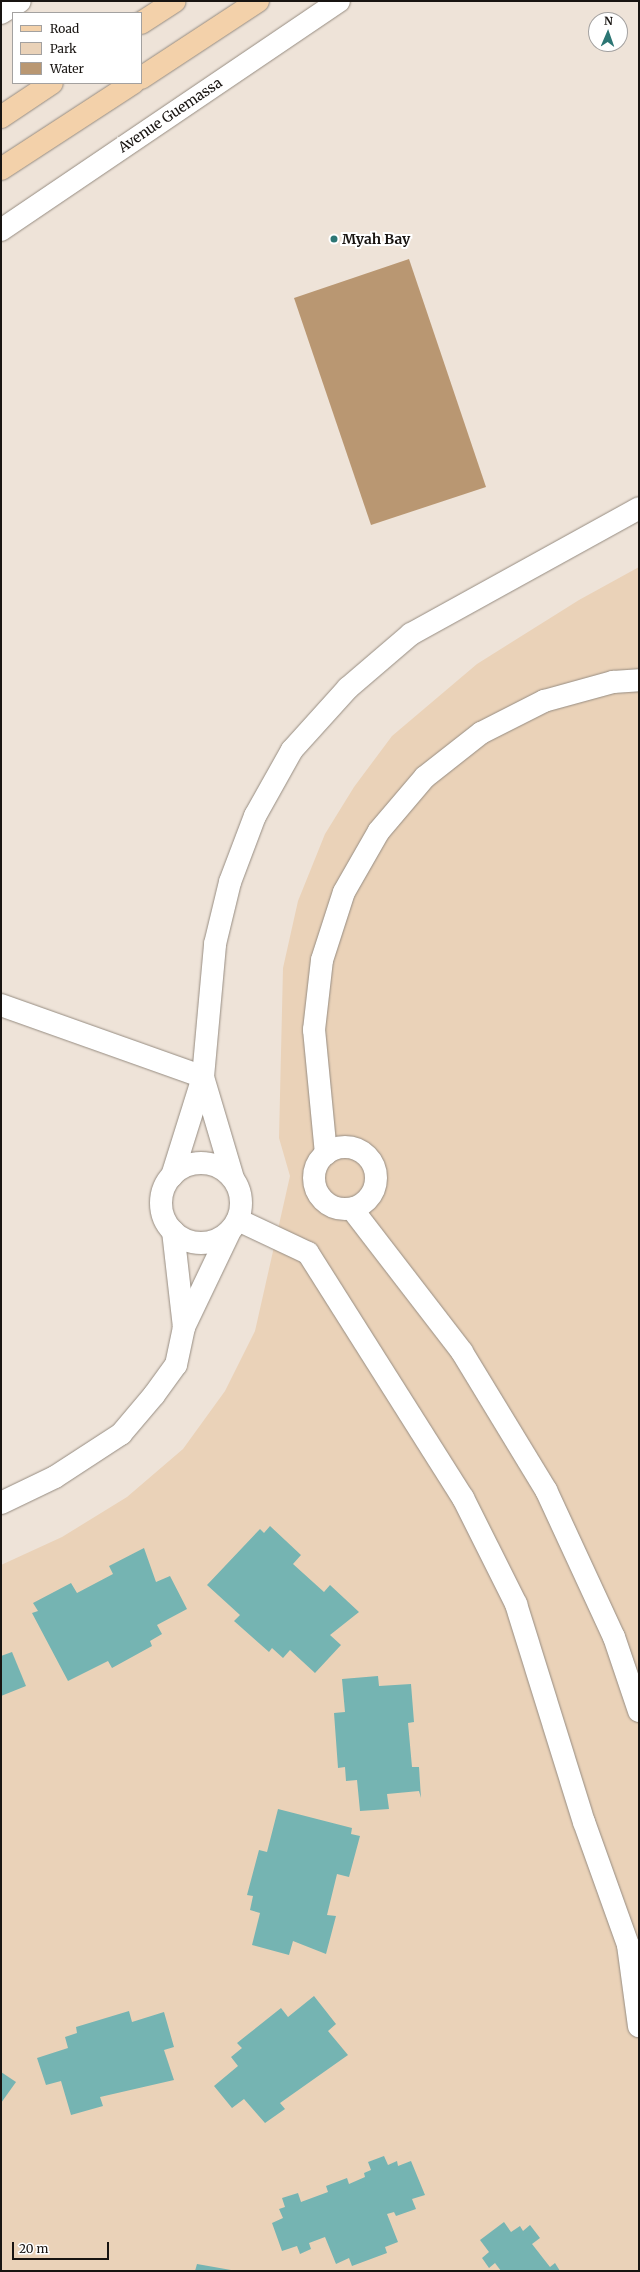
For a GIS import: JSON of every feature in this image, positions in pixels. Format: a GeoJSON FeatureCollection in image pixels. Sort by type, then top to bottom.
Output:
{"type":"FeatureCollection","features":[{"type":"Feature","properties":{"kind":"main road"},"geometry":{"type":"LineString","coordinates":[[142,23],[175,1]]}},
{"type":"Feature","properties":{"kind":"main road"},"geometry":{"type":"LineString","coordinates":[[142,77],[258,1]]}},
{"type":"Feature","properties":{"kind":"main road"},"geometry":{"type":"LineString","coordinates":[[1,117],[50,84]]}},
{"type":"Feature","properties":{"kind":"main road"},"geometry":{"type":"LineString","coordinates":[[1,169],[131,84]]}},
{"type":"Feature","properties":{"kind":"street"},"geometry":{"type":"LineString","coordinates":[[1,13],[20,1]]}},
{"type":"Feature","properties":{"kind":"street","name":"Avenue Guemassa"},"geometry":{"type":"LineString","coordinates":[[1,230],[339,1]]}},
{"type":"Feature","properties":{"kind":"street"},"geometry":{"type":"LineString","coordinates":[[184,1327],[173,1231],[162,1210],[162,1197],[172,1176],[203,1077],[215,944],[230,882],[255,816],[292,750],[348,688],[411,634],[639,508]]}},
{"type":"Feature","properties":{"kind":"street"},"geometry":{"type":"LineString","coordinates":[[326,1154],[314,1030],[322,960],[344,892],[379,831],[425,777],[481,733],[544,701],[613,682],[639,680]]}},
{"type":"Feature","properties":{"kind":"street"},"geometry":{"type":"LineString","coordinates":[[1,1004],[203,1077]]}},
{"type":"Feature","properties":{"kind":"street"},"geometry":{"type":"LineString","coordinates":[[1,1503],[55,1478],[121,1434],[176,1364],[184,1327],[234,1225],[242,1198],[233,1178],[203,1077]]}},
{"type":"Feature","properties":{"kind":"street"},"geometry":{"type":"LineString","coordinates":[[335,1148],[356,1149],[365,1153],[374,1166],[374,1190],[362,1206],[352,1209],[331,1206],[316,1191],[314,1171],[326,1154],[335,1148]]}},
{"type":"Feature","properties":{"kind":"street"},"geometry":{"type":"LineString","coordinates":[[172,1176],[196,1163],[210,1164],[233,1178]]}},
{"type":"Feature","properties":{"kind":"street"},"geometry":{"type":"LineString","coordinates":[[352,1209],[462,1352],[546,1490],[614,1637],[639,1711]]}},
{"type":"Feature","properties":{"kind":"street"},"geometry":{"type":"LineString","coordinates":[[173,1231],[195,1243],[220,1239],[234,1225]]}},
{"type":"Feature","properties":{"kind":"street"},"geometry":{"type":"LineString","coordinates":[[234,1225],[308,1253],[463,1498],[512,1597],[544,1687],[584,1822],[628,1945],[639,2026]]}},
{"type":"Feature","properties":{"kind":"green space"},"geometry":{"type":"Polygon","coordinates":[[[639,567],[639,2271],[1,2271],[1,1565],[62,1537],[127,1497],[183,1449],[225,1391],[255,1331],[290,1176],[279,1138],[283,968],[298,901],[325,834],[354,787],[392,736],[477,664],[579,600],[639,567]]]}},
{"type":"Feature","properties":{"kind":"water"},"geometry":{"type":"Polygon","coordinates":[[[409,259],[486,487],[371,525],[294,298],[409,259]]]}},
{"type":"Feature","properties":{"kind":"building"},"geometry":{"type":"Polygon","coordinates":[[[270,1526],[301,1555],[293,1564],[324,1592],[330,1585],[359,1612],[330,1635],[341,1645],[315,1673],[290,1650],[283,1658],[272,1648],[269,1652],[234,1621],[240,1615],[207,1585],[260,1529],[264,1533],[270,1526]]]}},
{"type":"Feature","properties":{"kind":"building"},"geometry":{"type":"Polygon","coordinates":[[[144,1548],[156,1582],[170,1576],[187,1609],[157,1625],[162,1634],[150,1641],[152,1646],[112,1668],[108,1661],[68,1681],[32,1613],[38,1611],[33,1603],[71,1583],[77,1593],[113,1574],[109,1566],[144,1548]]]}},
{"type":"Feature","properties":{"kind":"building"},"geometry":{"type":"Polygon","coordinates":[[[12,1652],[26,1686],[1,1696],[1,1656],[12,1652]]]}},
{"type":"Feature","properties":{"kind":"building"},"geometry":{"type":"Polygon","coordinates":[[[378,1676],[379,1686],[411,1684],[414,1722],[408,1723],[412,1767],[419,1767],[421,1798],[419,1791],[387,1794],[389,1809],[360,1811],[357,1780],[346,1781],[345,1767],[338,1768],[334,1713],[345,1712],[342,1679],[378,1676]]]}},
{"type":"Feature","properties":{"kind":"building"},"geometry":{"type":"Polygon","coordinates":[[[278,1809],[352,1828],[351,1834],[360,1836],[349,1877],[337,1874],[327,1915],[336,1916],[326,1954],[293,1941],[289,1955],[252,1945],[260,1913],[250,1910],[253,1896],[247,1895],[259,1850],[267,1852],[278,1809]]]}},
{"type":"Feature","properties":{"kind":"building"},"geometry":{"type":"Polygon","coordinates":[[[314,1996],[336,2024],[328,2031],[348,2055],[280,2103],[285,2109],[265,2123],[244,2099],[232,2108],[214,2086],[238,2066],[231,2057],[242,2048],[237,2043],[281,2008],[288,2017],[314,1996]]]}},
{"type":"Feature","properties":{"kind":"building"},"geometry":{"type":"Polygon","coordinates":[[[129,2011],[132,2022],[164,2012],[174,2047],[164,2050],[174,2080],[100,2097],[103,2106],[71,2115],[61,2081],[46,2085],[37,2058],[68,2048],[65,2037],[77,2033],[76,2027],[129,2011]]]}},
{"type":"Feature","properties":{"kind":"building"},"geometry":{"type":"Polygon","coordinates":[[[1,2072],[16,2082],[1,2103],[1,2072]]]}},
{"type":"Feature","properties":{"kind":"building"},"geometry":{"type":"Polygon","coordinates":[[[384,2156],[388,2165],[397,2161],[398,2166],[411,2161],[425,2195],[412,2199],[416,2209],[396,2216],[394,2212],[387,2214],[398,2242],[385,2247],[387,2253],[352,2266],[349,2258],[336,2264],[325,2237],[309,2243],[311,2249],[300,2254],[297,2246],[282,2251],[272,2223],[283,2218],[279,2209],[285,2207],[282,2198],[298,2193],[301,2202],[328,2192],[326,2186],[347,2178],[349,2184],[365,2177],[364,2173],[371,2170],[368,2162],[384,2156]]]}},
{"type":"Feature","properties":{"kind":"building"},"geometry":{"type":"Polygon","coordinates":[[[504,2222],[511,2232],[520,2226],[523,2231],[530,2225],[540,2238],[532,2244],[550,2267],[555,2263],[560,2271],[501,2271],[495,2263],[489,2268],[482,2258],[489,2252],[480,2240],[504,2222]]]}},
{"type":"Feature","properties":{"kind":"building"},"geometry":{"type":"Polygon","coordinates":[[[197,2264],[231,2270],[231,2271],[195,2271],[197,2264]]]}},
{"type":"Feature","properties":{"kind":"place","name":"Myah Bay"},"geometry":{"type":"Point","coordinates":[334,239]}}]}
